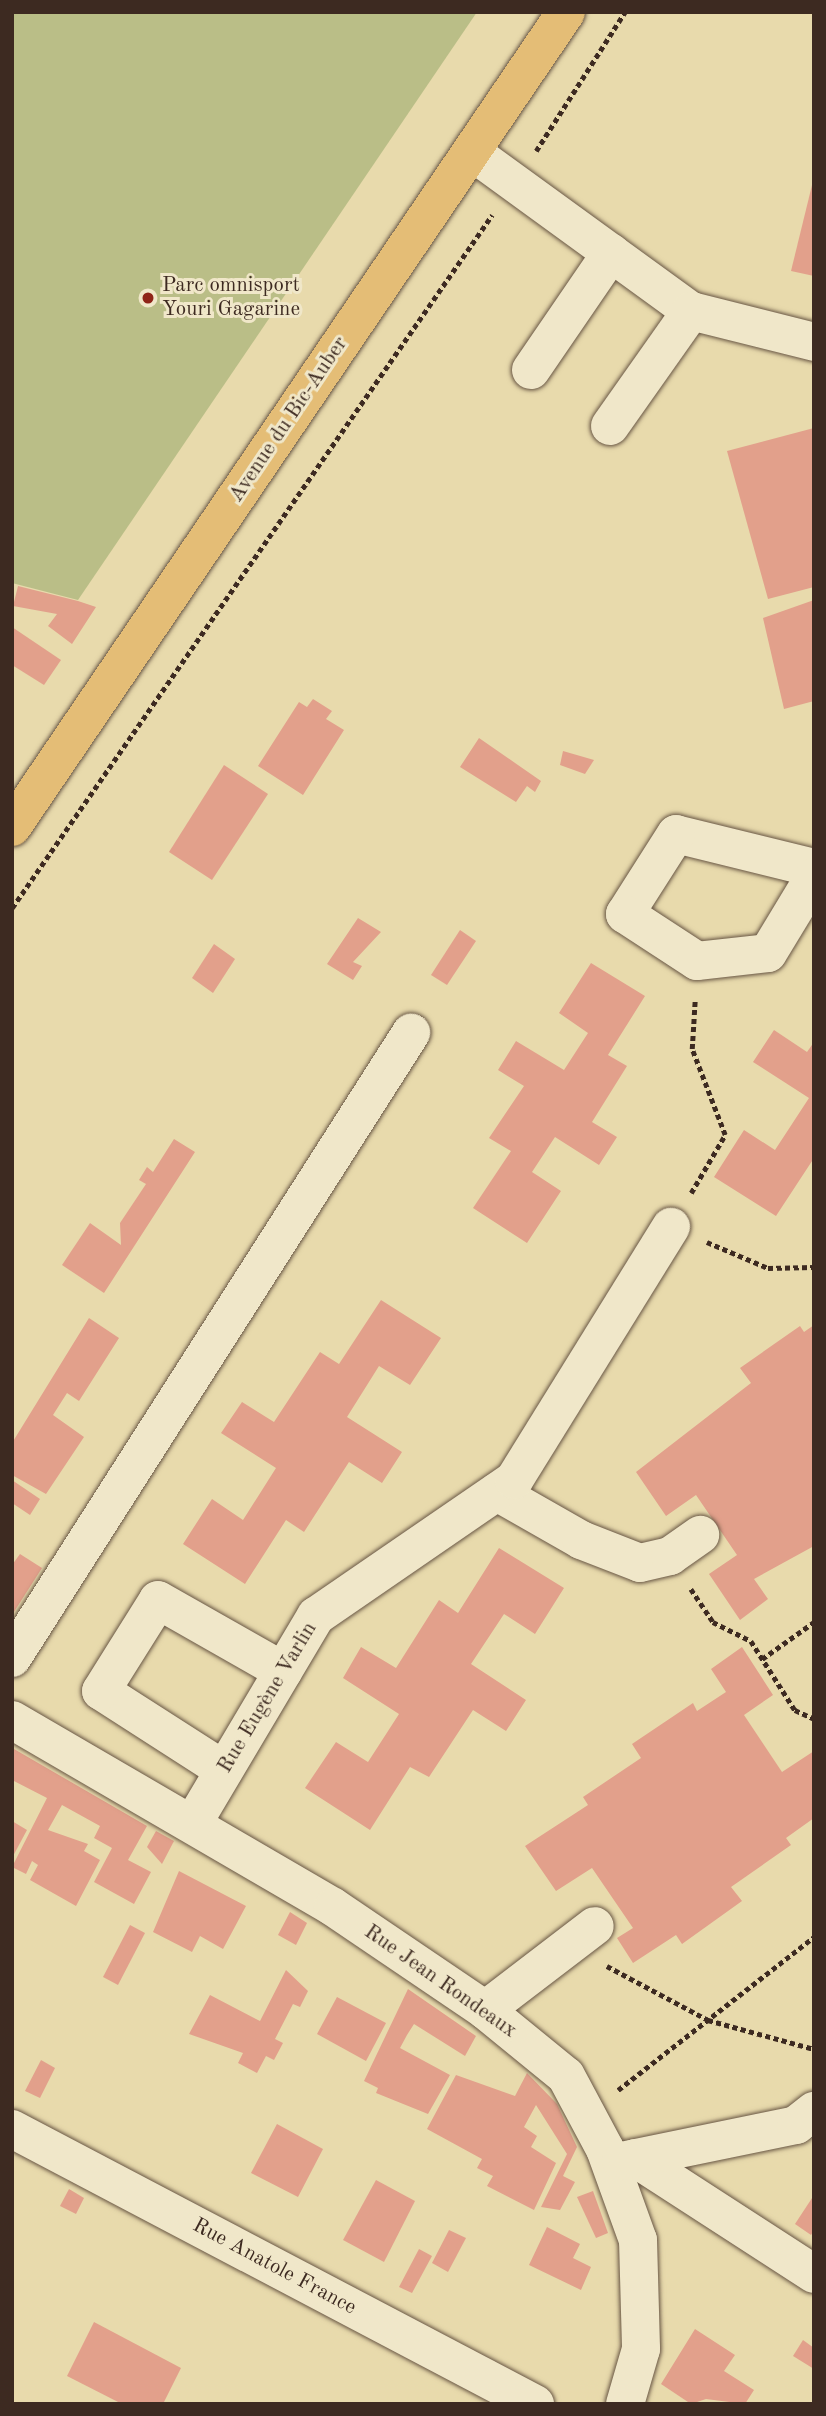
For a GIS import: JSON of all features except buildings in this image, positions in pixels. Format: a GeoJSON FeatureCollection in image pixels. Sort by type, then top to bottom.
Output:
{"type":"FeatureCollection","features":[{"type":"Feature","properties":{"kind":"main road","name":"Avenue du Bic-Auber"},"geometry":{"type":"LineString","coordinates":[[12,827],[566,12]]}},
{"type":"Feature","properties":{"kind":"street"},"geometry":{"type":"LineString","coordinates":[[472,152],[691,311],[814,342]]}},
{"type":"Feature","properties":{"kind":"street"},"geometry":{"type":"LineString","coordinates":[[531,370],[611,253]]}},
{"type":"Feature","properties":{"kind":"street"},"geometry":{"type":"LineString","coordinates":[[610,426],[691,311]]}},
{"type":"Feature","properties":{"kind":"street"},"geometry":{"type":"LineString","coordinates":[[814,868],[676,834],[625,914],[697,961],[768,953],[814,877]]}},
{"type":"Feature","properties":{"kind":"street"},"geometry":{"type":"LineString","coordinates":[[12,1658],[411,1033]]}},
{"type":"Feature","properties":{"kind":"street","name":"Rue Eugène Varlin"},"geometry":{"type":"LineString","coordinates":[[193,1823],[316,1616],[514,1480],[671,1227]]}},
{"type":"Feature","properties":{"kind":"street"},"geometry":{"type":"LineString","coordinates":[[497,1492],[581,1540],[640,1563],[685,1546]]}},
{"type":"Feature","properties":{"kind":"street"},"geometry":{"type":"LineString","coordinates":[[225,1770],[101,1691],[158,1600],[283,1671]]}},
{"type":"Feature","properties":{"kind":"street","name":"Rue Jean Rondeaux"},"geometry":{"type":"LineString","coordinates":[[12,1720],[193,1823],[485,2010],[566,2076],[587,2115],[623,2160],[638,2240],[641,2349],[625,2404]]}},
{"type":"Feature","properties":{"kind":"street"},"geometry":{"type":"LineString","coordinates":[[485,2010],[582,1936]]}},
{"type":"Feature","properties":{"kind":"street"},"geometry":{"type":"LineString","coordinates":[[623,2160],[796,2125],[814,2111]]}},
{"type":"Feature","properties":{"kind":"street","name":"Rue Anatole France"},"geometry":{"type":"LineString","coordinates":[[12,2129],[535,2404]]}},
{"type":"Feature","properties":{"kind":"street"},"geometry":{"type":"LineString","coordinates":[[623,2160],[814,2274]]}},
{"type":"Feature","properties":{"kind":"path"},"geometry":{"type":"LineString","coordinates":[[534,155],[625,12]]}},
{"type":"Feature","properties":{"kind":"path"},"geometry":{"type":"LineString","coordinates":[[12,908],[498,209]]}},
{"type":"Feature","properties":{"kind":"path"},"geometry":{"type":"LineString","coordinates":[[697,961],[692,1049],[725,1135],[671,1227],[768,1268],[814,1267]]}},
{"type":"Feature","properties":{"kind":"path"},"geometry":{"type":"LineString","coordinates":[[685,1546],[713,1622],[751,1642],[795,1710],[814,1719]]}},
{"type":"Feature","properties":{"kind":"path"},"geometry":{"type":"LineString","coordinates":[[762,1659],[814,1622]]}},
{"type":"Feature","properties":{"kind":"path"},"geometry":{"type":"LineString","coordinates":[[582,1936],[708,2020],[814,2049]]}},
{"type":"Feature","properties":{"kind":"path"},"geometry":{"type":"LineString","coordinates":[[587,2115],[814,1937]]}},
{"type":"Feature","properties":{"kind":"green space","name":"Parc omnisport Youri Gagarine"},"geometry":{"type":"Polygon","coordinates":[[[12,12],[477,12],[78,600],[12,583],[12,12]]]}},
{"type":"Feature","properties":{"kind":"place","name":"Parc omnisport Youri Gagarine"},"geometry":{"type":"Point","coordinates":[148,298]}}]}
